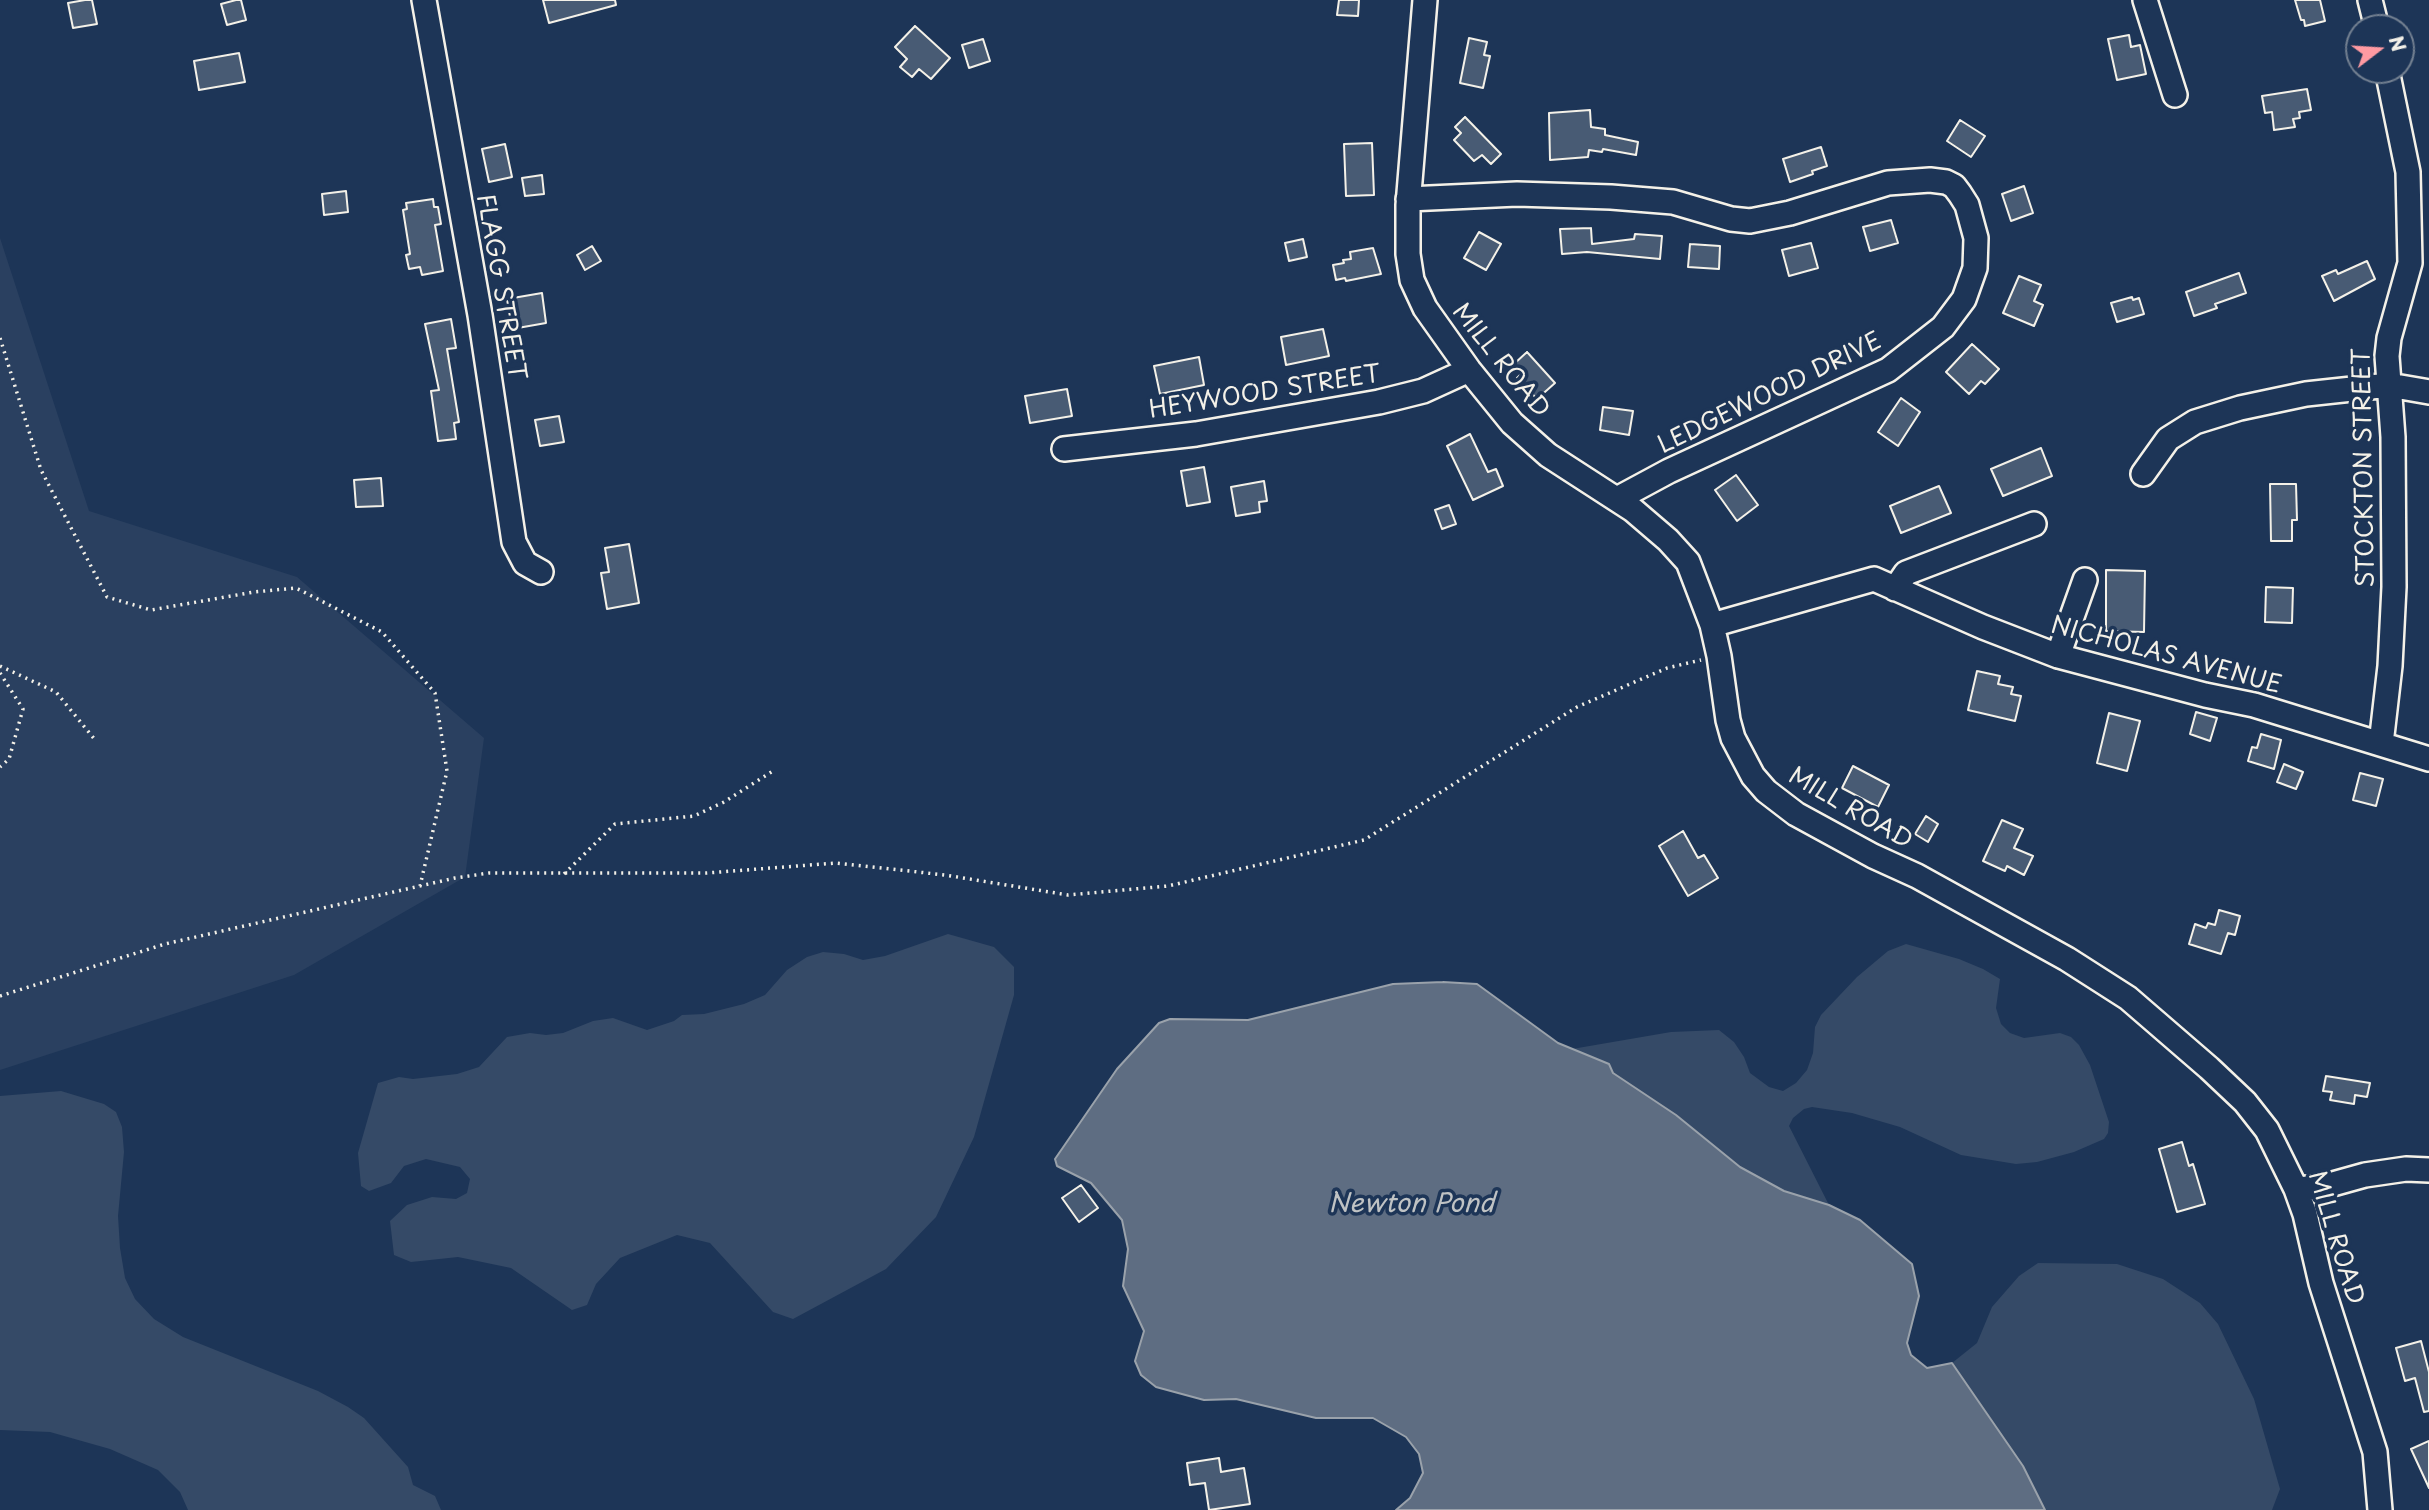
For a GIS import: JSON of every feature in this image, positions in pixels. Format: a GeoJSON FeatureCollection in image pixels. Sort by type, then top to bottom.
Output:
{"type":"FeatureCollection","features":[{"type":"Feature","properties":{"kind":"street","name":"FLAGG STREET"},"geometry":{"type":"LineString","coordinates":[[424,0],[480,315],[514,541],[525,563],[541,572]]}},
{"type":"Feature","properties":{"kind":"street","name":"MILL ROAD"},"geometry":{"type":"LineString","coordinates":[[1425,0],[1408,199],[1408,254],[1412,280],[1425,308],[1469,370],[1512,422],[1548,455],[1617,499],[1668,540],[1688,562],[1712,625],[1733,738],[1753,776],[1766,791],[1796,814],[1873,856],[1917,876],[2067,959],[2128,998],[2245,1102],[2267,1130],[2296,1189],[2305,1214],[2325,1295],[2375,1452],[2379,1510]]}},
{"type":"Feature","properties":{"kind":"street"},"geometry":{"type":"LineString","coordinates":[[2146,0],[2175,95]]}},
{"type":"Feature","properties":{"kind":"street","name":"STOCKTON STREET"},"geometry":{"type":"LineString","coordinates":[[2381,744],[2390,666],[2394,586],[2393,437],[2387,356],[2389,338],[2410,263],[2408,172],[2390,84]]}},
{"type":"Feature","properties":{"kind":"street","name":"LEDGEWOOD DRIVE"},"geometry":{"type":"LineString","coordinates":[[1408,199],[1517,194],[1611,197],[1673,202],[1722,217],[1749,221],[1790,214],[1888,183],[1930,180],[1946,182],[1954,186],[1960,194],[1967,205],[1976,238],[1975,268],[1964,299],[1943,327],[1888,370],[1681,465],[1617,499]]}},
{"type":"Feature","properties":{"kind":"street","name":"HEYWOOD STREET"},"geometry":{"type":"LineString","coordinates":[[1064,449],[1196,434],[1369,404],[1423,391],[1469,370]]}},
{"type":"Feature","properties":{"kind":"street"},"geometry":{"type":"LineString","coordinates":[[2143,474],[2168,439],[2195,422],[2240,408],[2306,394],[2389,385],[2429,392]]}},
{"type":"Feature","properties":{"kind":"street"},"geometry":{"type":"LineString","coordinates":[[1895,589],[1906,573],[2034,524]]}},
{"type":"Feature","properties":{"kind":"street","name":"NICHOLAS AVENUE"},"geometry":{"type":"LineString","coordinates":[[1712,625],[1874,579],[2057,656],[2205,695],[2254,705],[2429,759]]}},
{"type":"Feature","properties":{"kind":"street"},"geometry":{"type":"LineString","coordinates":[[2057,656],[2085,580]]}},
{"type":"Feature","properties":{"kind":"street"},"geometry":{"type":"LineString","coordinates":[[2296,1189],[2322,1187],[2365,1175],[2406,1169],[2429,1170]]}},
{"type":"Feature","properties":{"kind":"path"},"geometry":{"type":"LineString","coordinates":[[0,338],[41,470],[107,597],[151,610],[254,592],[296,588],[382,632],[435,693],[447,771],[420,886]]}},
{"type":"Feature","properties":{"kind":"path"},"geometry":{"type":"LineString","coordinates":[[0,996],[61,979],[165,944],[489,873],[707,873],[836,863],[945,875],[1068,895],[1168,886],[1364,840],[1577,706],[1667,668],[1719,656]]}},
{"type":"Feature","properties":{"kind":"path"},"geometry":{"type":"LineString","coordinates":[[0,666],[56,692],[96,741]]}},
{"type":"Feature","properties":{"kind":"path"},"geometry":{"type":"LineString","coordinates":[[0,673],[23,709],[9,759],[0,768]]}},
{"type":"Feature","properties":{"kind":"path"},"geometry":{"type":"LineString","coordinates":[[564,874],[615,824],[694,816],[724,802],[773,771]]}},
{"type":"Feature","properties":{"kind":"shaded area"},"geometry":{"type":"Polygon","coordinates":[[[0,238],[89,511],[297,577],[484,738],[465,877],[294,975],[0,1070],[0,238]]]}},
{"type":"Feature","properties":{"kind":"shaded area"},"geometry":{"type":"Polygon","coordinates":[[[948,934],[994,947],[1014,967],[1014,995],[974,1137],[936,1217],[886,1269],[793,1319],[773,1312],[710,1243],[677,1235],[620,1258],[596,1284],[587,1305],[572,1310],[511,1268],[458,1257],[411,1262],[394,1255],[390,1221],[407,1205],[432,1197],[456,1199],[467,1193],[470,1179],[460,1167],[426,1159],[404,1166],[391,1183],[369,1191],[361,1186],[358,1153],[378,1083],[399,1077],[413,1079],[457,1074],[479,1067],[507,1037],[530,1033],[563,1033],[593,1021],[613,1018],[647,1030],[674,1021],[682,1015],[704,1014],[744,1004],[765,995],[787,970],[807,957],[823,952],[844,954],[863,960],[885,956],[948,934]]]}},
{"type":"Feature","properties":{"kind":"shaded area"},"geometry":{"type":"Polygon","coordinates":[[[1906,944],[1959,959],[2000,979],[1996,1008],[2001,1024],[2010,1033],[2024,1038],[2060,1033],[2071,1037],[2079,1045],[2090,1065],[2109,1122],[2108,1133],[2104,1139],[2074,1152],[2037,1162],[2016,1164],[1961,1155],[1900,1127],[1852,1113],[1812,1107],[1804,1109],[1793,1118],[1789,1126],[1829,1205],[1784,1191],[1740,1167],[1676,1115],[1613,1073],[1609,1064],[1572,1049],[1671,1032],[1719,1030],[1734,1042],[1750,1073],[1769,1087],[1783,1091],[1796,1083],[1807,1070],[1813,1053],[1815,1027],[1821,1015],[1857,977],[1888,951],[1906,944]]]}},
{"type":"Feature","properties":{"kind":"shaded area"},"geometry":{"type":"Polygon","coordinates":[[[61,1091],[104,1104],[116,1112],[122,1127],[124,1152],[118,1216],[120,1248],[125,1278],[135,1299],[154,1319],[183,1337],[318,1391],[364,1418],[408,1467],[413,1485],[435,1496],[441,1510],[188,1510],[180,1492],[158,1470],[110,1449],[50,1432],[0,1430],[0,1096],[61,1091]]]}},
{"type":"Feature","properties":{"kind":"shaded area"},"geometry":{"type":"Polygon","coordinates":[[[2038,1263],[2117,1264],[2163,1279],[2200,1303],[2218,1324],[2254,1399],[2280,1489],[2272,1510],[2045,1510],[2023,1466],[1952,1363],[1977,1343],[1992,1307],[2019,1276],[2038,1263]]]}},
{"type":"Feature","properties":{"kind":"water","name":"Newton Pond"},"geometry":{"type":"Polygon","coordinates":[[[1393,984],[1477,984],[1558,1043],[1609,1064],[1613,1073],[1676,1115],[1740,1167],[1784,1191],[1829,1205],[1860,1220],[1912,1264],[1919,1296],[1907,1343],[1911,1355],[1927,1368],[1952,1363],[2023,1466],[2045,1510],[1396,1510],[1410,1498],[1423,1473],[1419,1454],[1406,1437],[1373,1418],[1316,1418],[1236,1399],[1204,1400],[1156,1387],[1141,1375],[1135,1361],[1144,1331],[1123,1286],[1128,1249],[1122,1220],[1091,1183],[1057,1166],[1055,1159],[1117,1069],[1159,1023],[1170,1019],[1248,1020],[1393,984]]]}},
{"type":"Feature","properties":{"kind":"building"},"geometry":{"type":"Polygon","coordinates":[[[92,0],[97,24],[73,28],[68,3],[92,0]]]}},
{"type":"Feature","properties":{"kind":"building"},"geometry":{"type":"Polygon","coordinates":[[[241,0],[246,20],[227,25],[221,4],[241,0]]]}},
{"type":"Feature","properties":{"kind":"building"},"geometry":{"type":"Polygon","coordinates":[[[543,0],[615,0],[616,5],[549,23],[543,0]]]}},
{"type":"Feature","properties":{"kind":"building"},"geometry":{"type":"Polygon","coordinates":[[[1339,0],[1359,0],[1358,16],[1337,15],[1339,0]]]}},
{"type":"Feature","properties":{"kind":"building"},"geometry":{"type":"Polygon","coordinates":[[[2295,0],[2320,0],[2325,21],[2305,26],[2295,0]]]}},
{"type":"Feature","properties":{"kind":"building"},"geometry":{"type":"Polygon","coordinates":[[[915,26],[950,58],[931,79],[919,69],[912,77],[900,67],[907,59],[895,47],[915,26]]]}},
{"type":"Feature","properties":{"kind":"building"},"geometry":{"type":"Polygon","coordinates":[[[2129,35],[2131,47],[2140,45],[2146,74],[2117,80],[2108,39],[2129,35]]]}},
{"type":"Feature","properties":{"kind":"building"},"geometry":{"type":"Polygon","coordinates":[[[1469,38],[1487,42],[1484,55],[1490,56],[1483,88],[1460,83],[1469,38]]]}},
{"type":"Feature","properties":{"kind":"building"},"geometry":{"type":"Polygon","coordinates":[[[983,39],[990,61],[969,68],[962,45],[983,39]]]}},
{"type":"Feature","properties":{"kind":"building"},"geometry":{"type":"Polygon","coordinates":[[[239,53],[245,82],[199,90],[194,61],[239,53]]]}},
{"type":"Feature","properties":{"kind":"building"},"geometry":{"type":"Polygon","coordinates":[[[2307,89],[2311,110],[2299,112],[2300,118],[2293,119],[2295,127],[2274,130],[2272,112],[2265,113],[2262,96],[2307,89]]]}},
{"type":"Feature","properties":{"kind":"building"},"geometry":{"type":"Polygon","coordinates":[[[1590,110],[1591,127],[1605,129],[1605,135],[1638,142],[1636,155],[1603,149],[1602,152],[1589,150],[1588,157],[1550,160],[1549,113],[1590,110]]]}},
{"type":"Feature","properties":{"kind":"building"},"geometry":{"type":"Polygon","coordinates":[[[1465,117],[1501,154],[1491,164],[1482,155],[1474,161],[1454,140],[1461,133],[1455,127],[1465,117]]]}},
{"type":"Feature","properties":{"kind":"building"},"geometry":{"type":"Polygon","coordinates":[[[1960,120],[1985,136],[1971,157],[1947,141],[1960,120]]]}},
{"type":"Feature","properties":{"kind":"building"},"geometry":{"type":"Polygon","coordinates":[[[1372,143],[1374,195],[1346,196],[1344,144],[1372,143]]]}},
{"type":"Feature","properties":{"kind":"building"},"geometry":{"type":"Polygon","coordinates":[[[505,144],[512,177],[489,182],[482,149],[505,144]]]}},
{"type":"Feature","properties":{"kind":"building"},"geometry":{"type":"Polygon","coordinates":[[[1821,147],[1827,166],[1790,182],[1783,159],[1821,147]]]}},
{"type":"Feature","properties":{"kind":"building"},"geometry":{"type":"Polygon","coordinates":[[[542,175],[544,194],[525,196],[522,178],[542,175]]]}},
{"type":"Feature","properties":{"kind":"building"},"geometry":{"type":"Polygon","coordinates":[[[2024,186],[2033,213],[2011,221],[2002,194],[2024,186]]]}},
{"type":"Feature","properties":{"kind":"building"},"geometry":{"type":"Polygon","coordinates":[[[346,191],[348,212],[324,215],[322,194],[346,191]]]}},
{"type":"Feature","properties":{"kind":"building"},"geometry":{"type":"Polygon","coordinates":[[[433,199],[434,207],[438,207],[441,224],[435,225],[443,271],[422,275],[420,267],[409,269],[406,255],[410,254],[403,210],[407,209],[406,203],[433,199]]]}},
{"type":"Feature","properties":{"kind":"building"},"geometry":{"type":"Polygon","coordinates":[[[1891,220],[1898,243],[1870,251],[1863,227],[1891,220]]]}},
{"type":"Feature","properties":{"kind":"building"},"geometry":{"type":"Polygon","coordinates":[[[1591,228],[1592,244],[1634,239],[1635,234],[1662,236],[1660,259],[1587,252],[1562,254],[1560,229],[1591,228]]]}},
{"type":"Feature","properties":{"kind":"building"},"geometry":{"type":"Polygon","coordinates":[[[1479,232],[1501,244],[1486,270],[1464,258],[1479,232]]]}},
{"type":"Feature","properties":{"kind":"building"},"geometry":{"type":"Polygon","coordinates":[[[1303,239],[1307,257],[1289,261],[1285,243],[1303,239]]]}},
{"type":"Feature","properties":{"kind":"building"},"geometry":{"type":"Polygon","coordinates":[[[1811,243],[1818,268],[1789,276],[1782,250],[1811,243]]]}},
{"type":"Feature","properties":{"kind":"building"},"geometry":{"type":"Polygon","coordinates":[[[1690,244],[1720,246],[1719,269],[1688,267],[1690,244]]]}},
{"type":"Feature","properties":{"kind":"building"},"geometry":{"type":"Polygon","coordinates":[[[592,246],[601,261],[585,270],[577,255],[592,246]]]}},
{"type":"Feature","properties":{"kind":"building"},"geometry":{"type":"Polygon","coordinates":[[[1373,248],[1381,274],[1346,281],[1345,278],[1336,280],[1333,265],[1351,259],[1350,252],[1373,248]]]}},
{"type":"Feature","properties":{"kind":"building"},"geometry":{"type":"Polygon","coordinates":[[[2367,261],[2375,279],[2334,301],[2322,276],[2336,270],[2338,274],[2367,261]]]}},
{"type":"Feature","properties":{"kind":"building"},"geometry":{"type":"Polygon","coordinates":[[[2239,273],[2246,293],[2215,304],[2217,308],[2194,316],[2186,292],[2239,273]]]}},
{"type":"Feature","properties":{"kind":"building"},"geometry":{"type":"Polygon","coordinates":[[[2019,276],[2041,285],[2034,301],[2043,305],[2034,326],[2003,313],[2019,276]]]}},
{"type":"Feature","properties":{"kind":"building"},"geometry":{"type":"Polygon","coordinates":[[[542,293],[546,323],[512,329],[507,299],[542,293]]]}},
{"type":"Feature","properties":{"kind":"building"},"geometry":{"type":"Polygon","coordinates":[[[2132,297],[2133,300],[2139,298],[2144,314],[2117,322],[2111,303],[2132,297]]]}},
{"type":"Feature","properties":{"kind":"building"},"geometry":{"type":"Polygon","coordinates":[[[451,319],[456,348],[447,349],[459,422],[454,423],[456,439],[438,441],[431,391],[439,390],[425,324],[451,319]]]}},
{"type":"Feature","properties":{"kind":"building"},"geometry":{"type":"Polygon","coordinates":[[[1323,329],[1329,356],[1286,365],[1281,337],[1323,329]]]}},
{"type":"Feature","properties":{"kind":"building"},"geometry":{"type":"Polygon","coordinates":[[[1972,344],[1999,369],[1985,384],[1981,381],[1969,394],[1946,372],[1972,344]]]}},
{"type":"Feature","properties":{"kind":"building"},"geometry":{"type":"Polygon","coordinates":[[[1527,352],[1555,383],[1537,399],[1517,378],[1522,373],[1514,364],[1527,352]]]}},
{"type":"Feature","properties":{"kind":"building"},"geometry":{"type":"Polygon","coordinates":[[[1199,357],[1204,385],[1160,394],[1154,366],[1199,357]]]}},
{"type":"Feature","properties":{"kind":"building"},"geometry":{"type":"Polygon","coordinates":[[[1067,389],[1072,416],[1030,423],[1025,396],[1067,389]]]}},
{"type":"Feature","properties":{"kind":"building"},"geometry":{"type":"Polygon","coordinates":[[[1901,398],[1920,412],[1898,446],[1878,432],[1901,398]]]}},
{"type":"Feature","properties":{"kind":"building"},"geometry":{"type":"Polygon","coordinates":[[[1603,407],[1633,411],[1629,435],[1600,430],[1603,407]]]}},
{"type":"Feature","properties":{"kind":"building"},"geometry":{"type":"Polygon","coordinates":[[[559,416],[564,442],[540,446],[535,420],[559,416]]]}},
{"type":"Feature","properties":{"kind":"building"},"geometry":{"type":"Polygon","coordinates":[[[1470,434],[1488,472],[1496,469],[1503,486],[1473,500],[1447,446],[1470,434]]]}},
{"type":"Feature","properties":{"kind":"building"},"geometry":{"type":"Polygon","coordinates":[[[2041,448],[2052,476],[2003,496],[1991,469],[2041,448]]]}},
{"type":"Feature","properties":{"kind":"building"},"geometry":{"type":"Polygon","coordinates":[[[1204,467],[1210,502],[1187,506],[1181,471],[1204,467]]]}},
{"type":"Feature","properties":{"kind":"building"},"geometry":{"type":"Polygon","coordinates":[[[1736,475],[1758,505],[1737,521],[1715,490],[1736,475]]]}},
{"type":"Feature","properties":{"kind":"building"},"geometry":{"type":"Polygon","coordinates":[[[381,478],[383,506],[356,507],[354,480],[381,478]]]}},
{"type":"Feature","properties":{"kind":"building"},"geometry":{"type":"Polygon","coordinates":[[[1264,481],[1267,501],[1259,502],[1260,512],[1236,516],[1231,487],[1264,481]]]}},
{"type":"Feature","properties":{"kind":"building"},"geometry":{"type":"Polygon","coordinates":[[[2270,484],[2296,484],[2297,520],[2292,520],[2292,541],[2271,541],[2270,484]]]}},
{"type":"Feature","properties":{"kind":"building"},"geometry":{"type":"Polygon","coordinates":[[[1939,486],[1951,513],[1901,533],[1890,506],[1939,486]]]}},
{"type":"Feature","properties":{"kind":"building"},"geometry":{"type":"Polygon","coordinates":[[[1449,505],[1456,524],[1442,529],[1435,510],[1449,505]]]}},
{"type":"Feature","properties":{"kind":"building"},"geometry":{"type":"Polygon","coordinates":[[[629,544],[639,603],[607,609],[601,573],[609,572],[605,548],[629,544]]]}},
{"type":"Feature","properties":{"kind":"building"},"geometry":{"type":"Polygon","coordinates":[[[2106,570],[2145,571],[2144,632],[2106,631],[2106,570]]]}},
{"type":"Feature","properties":{"kind":"building"},"geometry":{"type":"Polygon","coordinates":[[[2266,587],[2293,588],[2292,623],[2265,622],[2266,587]]]}},
{"type":"Feature","properties":{"kind":"building"},"geometry":{"type":"Polygon","coordinates":[[[1977,671],[2000,676],[1998,684],[2013,687],[2011,694],[2021,696],[2015,721],[1968,710],[1977,671]]]}},
{"type":"Feature","properties":{"kind":"building"},"geometry":{"type":"Polygon","coordinates":[[[2196,712],[2217,718],[2210,741],[2190,734],[2196,712]]]}},
{"type":"Feature","properties":{"kind":"building"},"geometry":{"type":"Polygon","coordinates":[[[2109,713],[2140,721],[2127,771],[2097,763],[2109,713]]]}},
{"type":"Feature","properties":{"kind":"building"},"geometry":{"type":"Polygon","coordinates":[[[2261,734],[2281,740],[2274,769],[2248,761],[2252,747],[2257,748],[2261,734]]]}},
{"type":"Feature","properties":{"kind":"building"},"geometry":{"type":"Polygon","coordinates":[[[2284,764],[2303,772],[2296,789],[2277,782],[2284,764]]]}},
{"type":"Feature","properties":{"kind":"building"},"geometry":{"type":"Polygon","coordinates":[[[1853,766],[1889,785],[1878,807],[1842,788],[1853,766]]]}},
{"type":"Feature","properties":{"kind":"building"},"geometry":{"type":"Polygon","coordinates":[[[2360,773],[2383,779],[2376,806],[2353,800],[2360,773]]]}},
{"type":"Feature","properties":{"kind":"building"},"geometry":{"type":"Polygon","coordinates":[[[1926,816],[1938,824],[1928,842],[1915,834],[1926,816]]]}},
{"type":"Feature","properties":{"kind":"building"},"geometry":{"type":"Polygon","coordinates":[[[2002,820],[2023,829],[2014,848],[2033,856],[2024,875],[2007,866],[2005,871],[1983,861],[2002,820]]]}},
{"type":"Feature","properties":{"kind":"building"},"geometry":{"type":"Polygon","coordinates":[[[1683,831],[1698,858],[1704,855],[1718,878],[1688,896],[1659,846],[1683,831]]]}},
{"type":"Feature","properties":{"kind":"building"},"geometry":{"type":"Polygon","coordinates":[[[2219,910],[2240,916],[2235,935],[2228,933],[2221,954],[2189,944],[2195,924],[2206,928],[2208,923],[2215,925],[2219,910]]]}},
{"type":"Feature","properties":{"kind":"building"},"geometry":{"type":"Polygon","coordinates":[[[2326,1076],[2370,1083],[2367,1097],[2355,1095],[2354,1104],[2330,1100],[2332,1092],[2323,1091],[2326,1076]]]}},
{"type":"Feature","properties":{"kind":"building"},"geometry":{"type":"Polygon","coordinates":[[[2182,1142],[2189,1166],[2193,1164],[2205,1204],[2177,1212],[2159,1149],[2182,1142]]]}},
{"type":"Feature","properties":{"kind":"building"},"geometry":{"type":"Polygon","coordinates":[[[1081,1185],[1098,1208],[1079,1222],[1062,1198],[1081,1185]]]}},
{"type":"Feature","properties":{"kind":"building"},"geometry":{"type":"Polygon","coordinates":[[[2421,1341],[2429,1372],[2429,1411],[2424,1412],[2415,1378],[2405,1381],[2396,1348],[2421,1341]]]}},
{"type":"Feature","properties":{"kind":"building"},"geometry":{"type":"Polygon","coordinates":[[[2429,1441],[2429,1488],[2411,1449],[2429,1441]]]}},
{"type":"Feature","properties":{"kind":"building"},"geometry":{"type":"Polygon","coordinates":[[[1219,1458],[1221,1472],[1244,1468],[1250,1504],[1209,1510],[1205,1483],[1190,1485],[1187,1463],[1219,1458]]]}}]}
